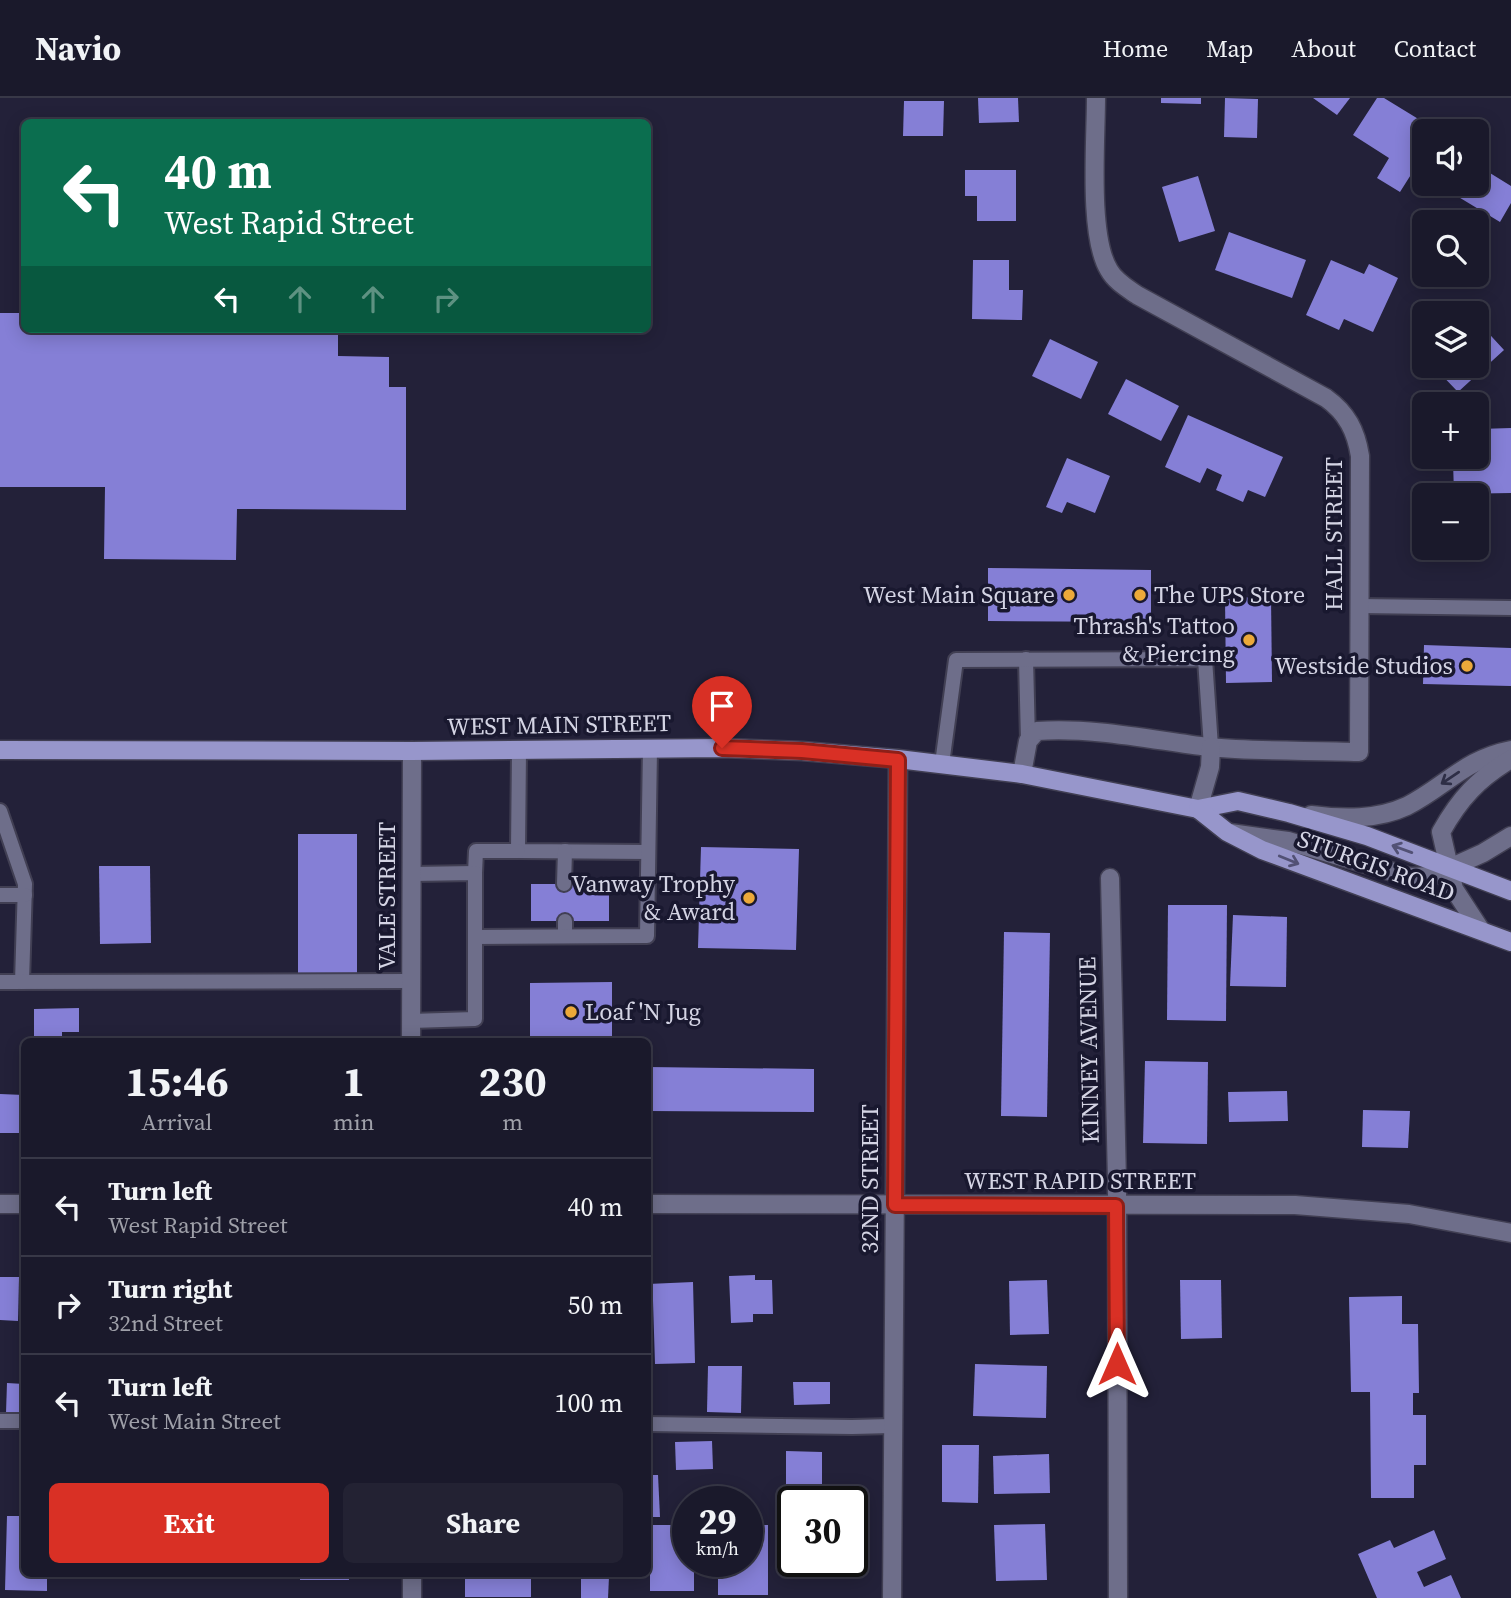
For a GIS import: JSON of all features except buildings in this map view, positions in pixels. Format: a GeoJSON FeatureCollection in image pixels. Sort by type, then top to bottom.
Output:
{"type":"FeatureCollection","features":[{"type":"Feature","properties":{"kind":"main road","name":"WEST MAIN STREET"},"geometry":{"type":"LineString","coordinates":[[0,750],[762,749],[943,764],[1022,774],[1198,809],[1238,801],[1289,813]]}},
{"type":"Feature","properties":{"kind":"main road","name":"WEST MAIN STREET"},"geometry":{"type":"LineString","coordinates":[[1198,809],[1227,832]]}},
{"type":"Feature","properties":{"kind":"main road","name":"STURGIS ROAD"},"geometry":{"type":"LineString","coordinates":[[1289,813],[1367,836],[1511,891]]}},
{"type":"Feature","properties":{"kind":"main road","name":"STURGIS ROAD"},"geometry":{"type":"LineString","coordinates":[[1227,832],[1306,867],[1511,942]]}},
{"type":"Feature","properties":{"kind":"street","name":"HALL STREET"},"geometry":{"type":"LineString","coordinates":[[1028,741],[1037,731],[1060,730],[1211,747],[1359,752],[1360,456],[1357,438],[1339,407],[1326,398],[1137,295],[1119,283],[1110,272],[1098,241],[1096,98]]}},
{"type":"Feature","properties":{"kind":"street"},"geometry":{"type":"LineString","coordinates":[[1022,774],[1028,741]]}},
{"type":"Feature","properties":{"kind":"street"},"geometry":{"type":"LineString","coordinates":[[1198,809],[1210,767],[1211,747]]}},
{"type":"Feature","properties":{"kind":"street","name":"WEST MAIN STREET"},"geometry":{"type":"LineString","coordinates":[[1289,813],[1346,818],[1391,812],[1422,797],[1480,758],[1511,750]]}},
{"type":"Feature","properties":{"kind":"street","name":"VALE STREET"},"geometry":{"type":"LineString","coordinates":[[411,1038],[412,751]]}},
{"type":"Feature","properties":{"kind":"street"},"geometry":{"type":"LineString","coordinates":[[1480,929],[1454,889],[1441,832],[1474,785],[1511,758]]}},
{"type":"Feature","properties":{"kind":"street","name":"32ND STREET"},"geometry":{"type":"LineString","coordinates":[[892,1598],[898,760]]}},
{"type":"Feature","properties":{"kind":"street"},"geometry":{"type":"LineString","coordinates":[[1227,832],[1288,841],[1409,877],[1432,876],[1483,853],[1511,836]]}},
{"type":"Feature","properties":{"kind":"street","name":"KINNEY AVENUE"},"geometry":{"type":"LineString","coordinates":[[1110,878],[1116,1206],[1118,1598]]}},
{"type":"Feature","properties":{"kind":"street"},"geometry":{"type":"LineString","coordinates":[[0,1204],[21,1204]]}},
{"type":"Feature","properties":{"kind":"street","name":"WEST RAPID STREET"},"geometry":{"type":"LineString","coordinates":[[651,1204],[1295,1205],[1357,1208],[1420,1216],[1511,1233]]}},
{"type":"Feature","properties":{"kind":"street"},"geometry":{"type":"LineString","coordinates":[[412,1577],[412,1598]]}},
{"type":"Feature","properties":{"kind":"lane"},"geometry":{"type":"LineString","coordinates":[[1359,606],[1511,608]]}},
{"type":"Feature","properties":{"kind":"lane"},"geometry":{"type":"LineString","coordinates":[[1026,659],[1028,741]]}},
{"type":"Feature","properties":{"kind":"lane"},"geometry":{"type":"LineString","coordinates":[[943,764],[956,660],[1205,659],[1211,747]]}},
{"type":"Feature","properties":{"kind":"lane"},"geometry":{"type":"LineString","coordinates":[[475,937],[647,936],[650,749]]}},
{"type":"Feature","properties":{"kind":"lane"},"geometry":{"type":"LineString","coordinates":[[517,851],[519,750]]}},
{"type":"Feature","properties":{"kind":"lane"},"geometry":{"type":"LineString","coordinates":[[0,811],[6,850],[25,884],[22,982]]}},
{"type":"Feature","properties":{"kind":"lane"},"geometry":{"type":"LineString","coordinates":[[411,1021],[475,1019],[476,851],[648,852]]}},
{"type":"Feature","properties":{"kind":"lane"},"geometry":{"type":"LineString","coordinates":[[565,851],[565,884]]}},
{"type":"Feature","properties":{"kind":"lane"},"geometry":{"type":"LineString","coordinates":[[412,874],[475,873]]}},
{"type":"Feature","properties":{"kind":"lane"},"geometry":{"type":"LineString","coordinates":[[0,895],[25,895]]}},
{"type":"Feature","properties":{"kind":"lane"},"geometry":{"type":"LineString","coordinates":[[565,921],[565,936]]}},
{"type":"Feature","properties":{"kind":"lane"},"geometry":{"type":"LineString","coordinates":[[0,982],[411,981]]}},
{"type":"Feature","properties":{"kind":"lane"},"geometry":{"type":"LineString","coordinates":[[0,1422],[21,1421]]}},
{"type":"Feature","properties":{"kind":"lane"},"geometry":{"type":"LineString","coordinates":[[651,1424],[892,1426]]}},
{"type":"Feature","properties":{"kind":"place","name":"West Main Square"},"geometry":{"type":"Point","coordinates":[1069,595]}},
{"type":"Feature","properties":{"kind":"place","name":"The UPS Store"},"geometry":{"type":"Point","coordinates":[1140,595]}},
{"type":"Feature","properties":{"kind":"place","name":"Thrash's Tattoo & Piercing"},"geometry":{"type":"Point","coordinates":[1249,640]}},
{"type":"Feature","properties":{"kind":"place","name":"Westside Studios"},"geometry":{"type":"Point","coordinates":[1467,666]}},
{"type":"Feature","properties":{"kind":"place","name":"Vanway Trophy & Award"},"geometry":{"type":"Point","coordinates":[749,898]}},
{"type":"Feature","properties":{"kind":"place","name":"Loaf 'N Jug"},"geometry":{"type":"Point","coordinates":[571,1012]}},
{"type":"Feature","properties":{"kind":"route"},"geometry":{"type":"LineString","coordinates":[[722,748],[802,751],[898,760],[895,1205],[1116,1206],[1117,1364]]}}]}
